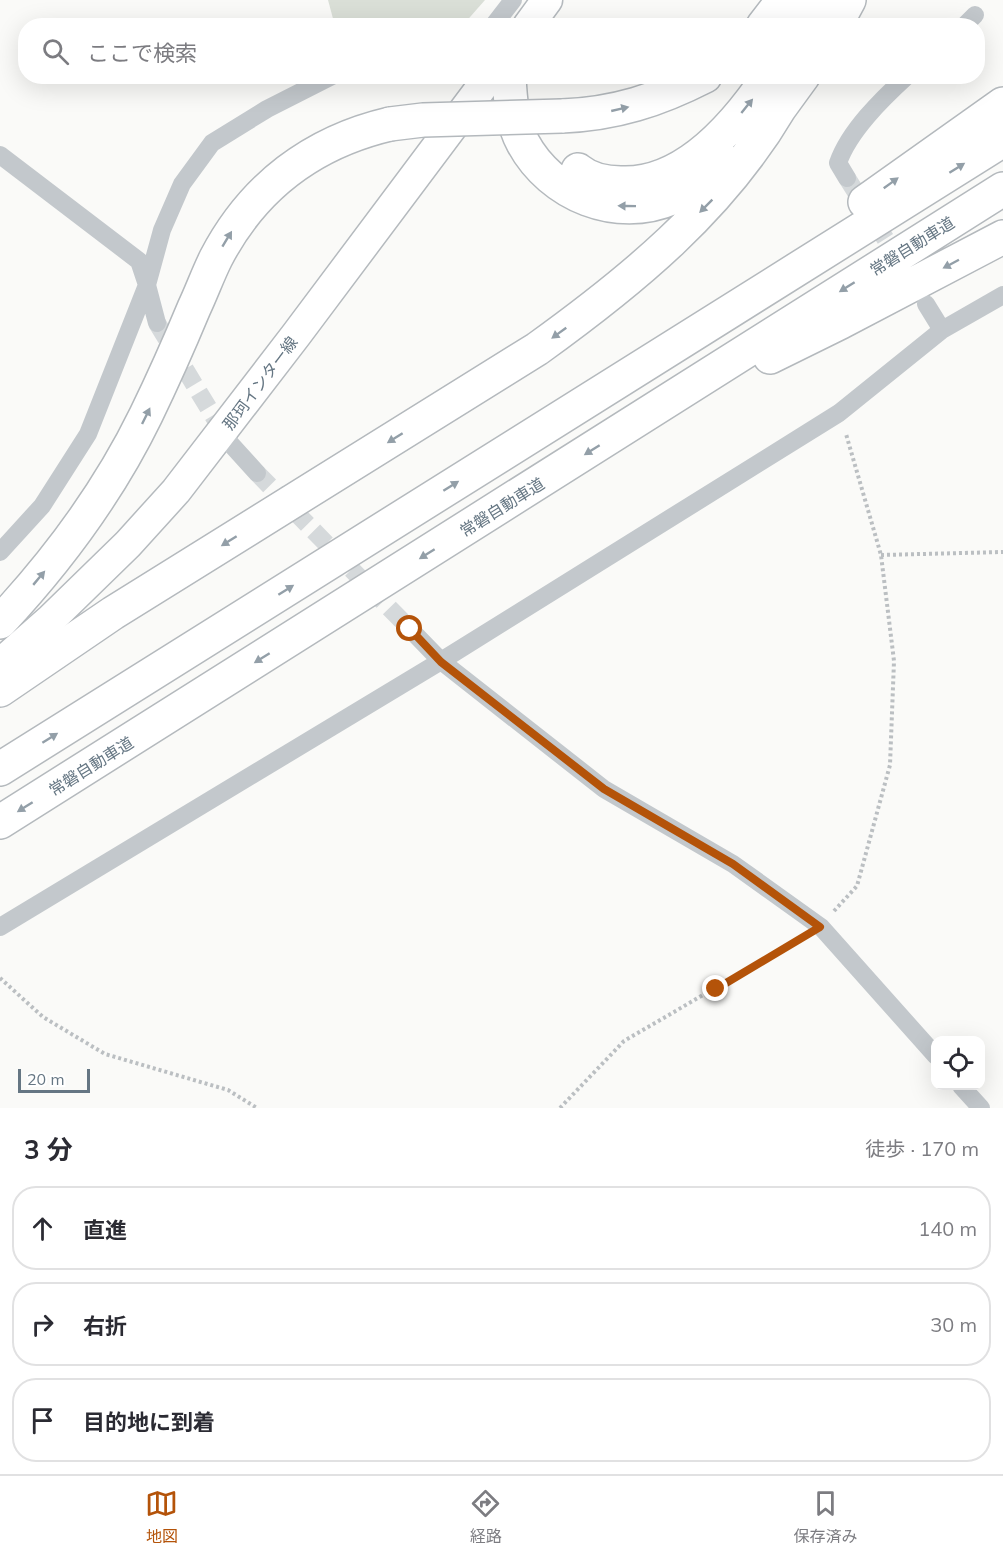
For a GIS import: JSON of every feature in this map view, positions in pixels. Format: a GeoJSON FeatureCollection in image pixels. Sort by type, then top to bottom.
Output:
{"type":"FeatureCollection","features":[{"type":"Feature","properties":{"kind":"highway"},"geometry":{"type":"LineString","coordinates":[[769,18],[783,0]]}},
{"type":"Feature","properties":{"kind":"highway"},"geometry":{"type":"LineString","coordinates":[[806,18],[816,0]]}},
{"type":"Feature","properties":{"kind":"highway"},"geometry":{"type":"LineString","coordinates":[[839,18],[849,0]]}},
{"type":"Feature","properties":{"kind":"highway"},"geometry":{"type":"LineString","coordinates":[[509,84],[515,124],[523,143],[551,178],[568,191],[605,205],[625,207],[647,206],[672,198],[693,187],[778,109]]}},
{"type":"Feature","properties":{"kind":"highway"},"geometry":{"type":"LineString","coordinates":[[531,84],[532,102],[541,130],[566,161],[585,176],[608,183],[635,184],[680,170],[704,152],[741,112],[763,84]]}},
{"type":"Feature","properties":{"kind":"highway"},"geometry":{"type":"LineString","coordinates":[[0,622],[58,555],[113,476],[146,416],[216,258],[235,226],[281,176],[310,155],[367,129],[423,120],[593,115],[622,110],[690,84]]}},
{"type":"Feature","properties":{"kind":"highway"},"geometry":{"type":"LineString","coordinates":[[0,690],[113,613],[537,349],[597,306],[665,246],[722,189],[759,142],[778,109],[796,84]]}},
{"type":"Feature","properties":{"kind":"highway"},"geometry":{"type":"LineString","coordinates":[[623,378],[1003,104]]}},
{"type":"Feature","properties":{"kind":"highway"},"geometry":{"type":"LineString","coordinates":[[0,770],[1003,140]]}},
{"type":"Feature","properties":{"kind":"highway","name":"常磐自動車道"},"geometry":{"type":"LineString","coordinates":[[0,822],[1003,189]]}},
{"type":"Feature","properties":{"kind":"highway"},"geometry":{"type":"LineString","coordinates":[[641,419],[841,322],[1003,237]]}},
{"type":"Feature","properties":{"kind":"main road"},"geometry":{"type":"LineString","coordinates":[[534,18],[547,0]]}},
{"type":"Feature","properties":{"kind":"main road","name":"那珂インター線"},"geometry":{"type":"LineString","coordinates":[[0,664],[51,619],[128,544],[176,491],[484,84]]}},
{"type":"Feature","properties":{"kind":"street"},"geometry":{"type":"LineString","coordinates":[[499,18],[513,0]]}},
{"type":"Feature","properties":{"kind":"street"},"geometry":{"type":"LineString","coordinates":[[0,552],[42,506],[88,434],[147,285],[162,230],[182,184],[212,143],[267,109],[316,84]]}},
{"type":"Feature","properties":{"kind":"street"},"geometry":{"type":"LineString","coordinates":[[847,178],[838,163],[843,148],[887,94],[898,84]]}},
{"type":"Feature","properties":{"kind":"street"},"geometry":{"type":"LineString","coordinates":[[0,155],[139,261],[157,323]]}},
{"type":"Feature","properties":{"kind":"street"},"geometry":{"type":"LineString","coordinates":[[0,927],[441,662],[840,413],[942,330],[1003,296]]}},
{"type":"Feature","properties":{"kind":"street"},"geometry":{"type":"LineString","coordinates":[[926,304],[942,330]]}},
{"type":"Feature","properties":{"kind":"street"},"geometry":{"type":"LineString","coordinates":[[228,441],[257,473]]}},
{"type":"Feature","properties":{"kind":"street"},"geometry":{"type":"LineString","coordinates":[[410,629],[441,662],[604,789],[733,864],[820,927],[931,1050]]}},
{"type":"Feature","properties":{"kind":"street"},"geometry":{"type":"LineString","coordinates":[[965,1090],[981,1108]]}},
{"type":"Feature","properties":{"kind":"path"},"geometry":{"type":"LineString","coordinates":[[560,1108],[624,1041],[820,927],[857,886],[890,765],[894,662],[880,555],[840,413]]}},
{"type":"Feature","properties":{"kind":"path"},"geometry":{"type":"LineString","coordinates":[[880,555],[1003,552]]}},
{"type":"Feature","properties":{"kind":"path"},"geometry":{"type":"LineString","coordinates":[[0,978],[43,1017],[105,1054],[228,1090],[257,1108]]}},
{"type":"Feature","properties":{"kind":"shaded area"},"geometry":{"type":"Polygon","coordinates":[[[328,0],[485,0],[469,18],[333,18],[328,0]]]}},
{"type":"Feature","properties":{"kind":"tunnel"},"geometry":{"type":"LineString","coordinates":[[847,178],[900,262]]}},
{"type":"Feature","properties":{"kind":"tunnel"},"geometry":{"type":"LineString","coordinates":[[157,323],[226,437]]}},
{"type":"Feature","properties":{"kind":"tunnel"},"geometry":{"type":"LineString","coordinates":[[257,473],[410,629]]}},
{"type":"Feature","properties":{"kind":"route"},"geometry":{"type":"LineString","coordinates":[[410,629],[441,662],[604,789],[733,864],[820,927],[716,989]]}}]}
